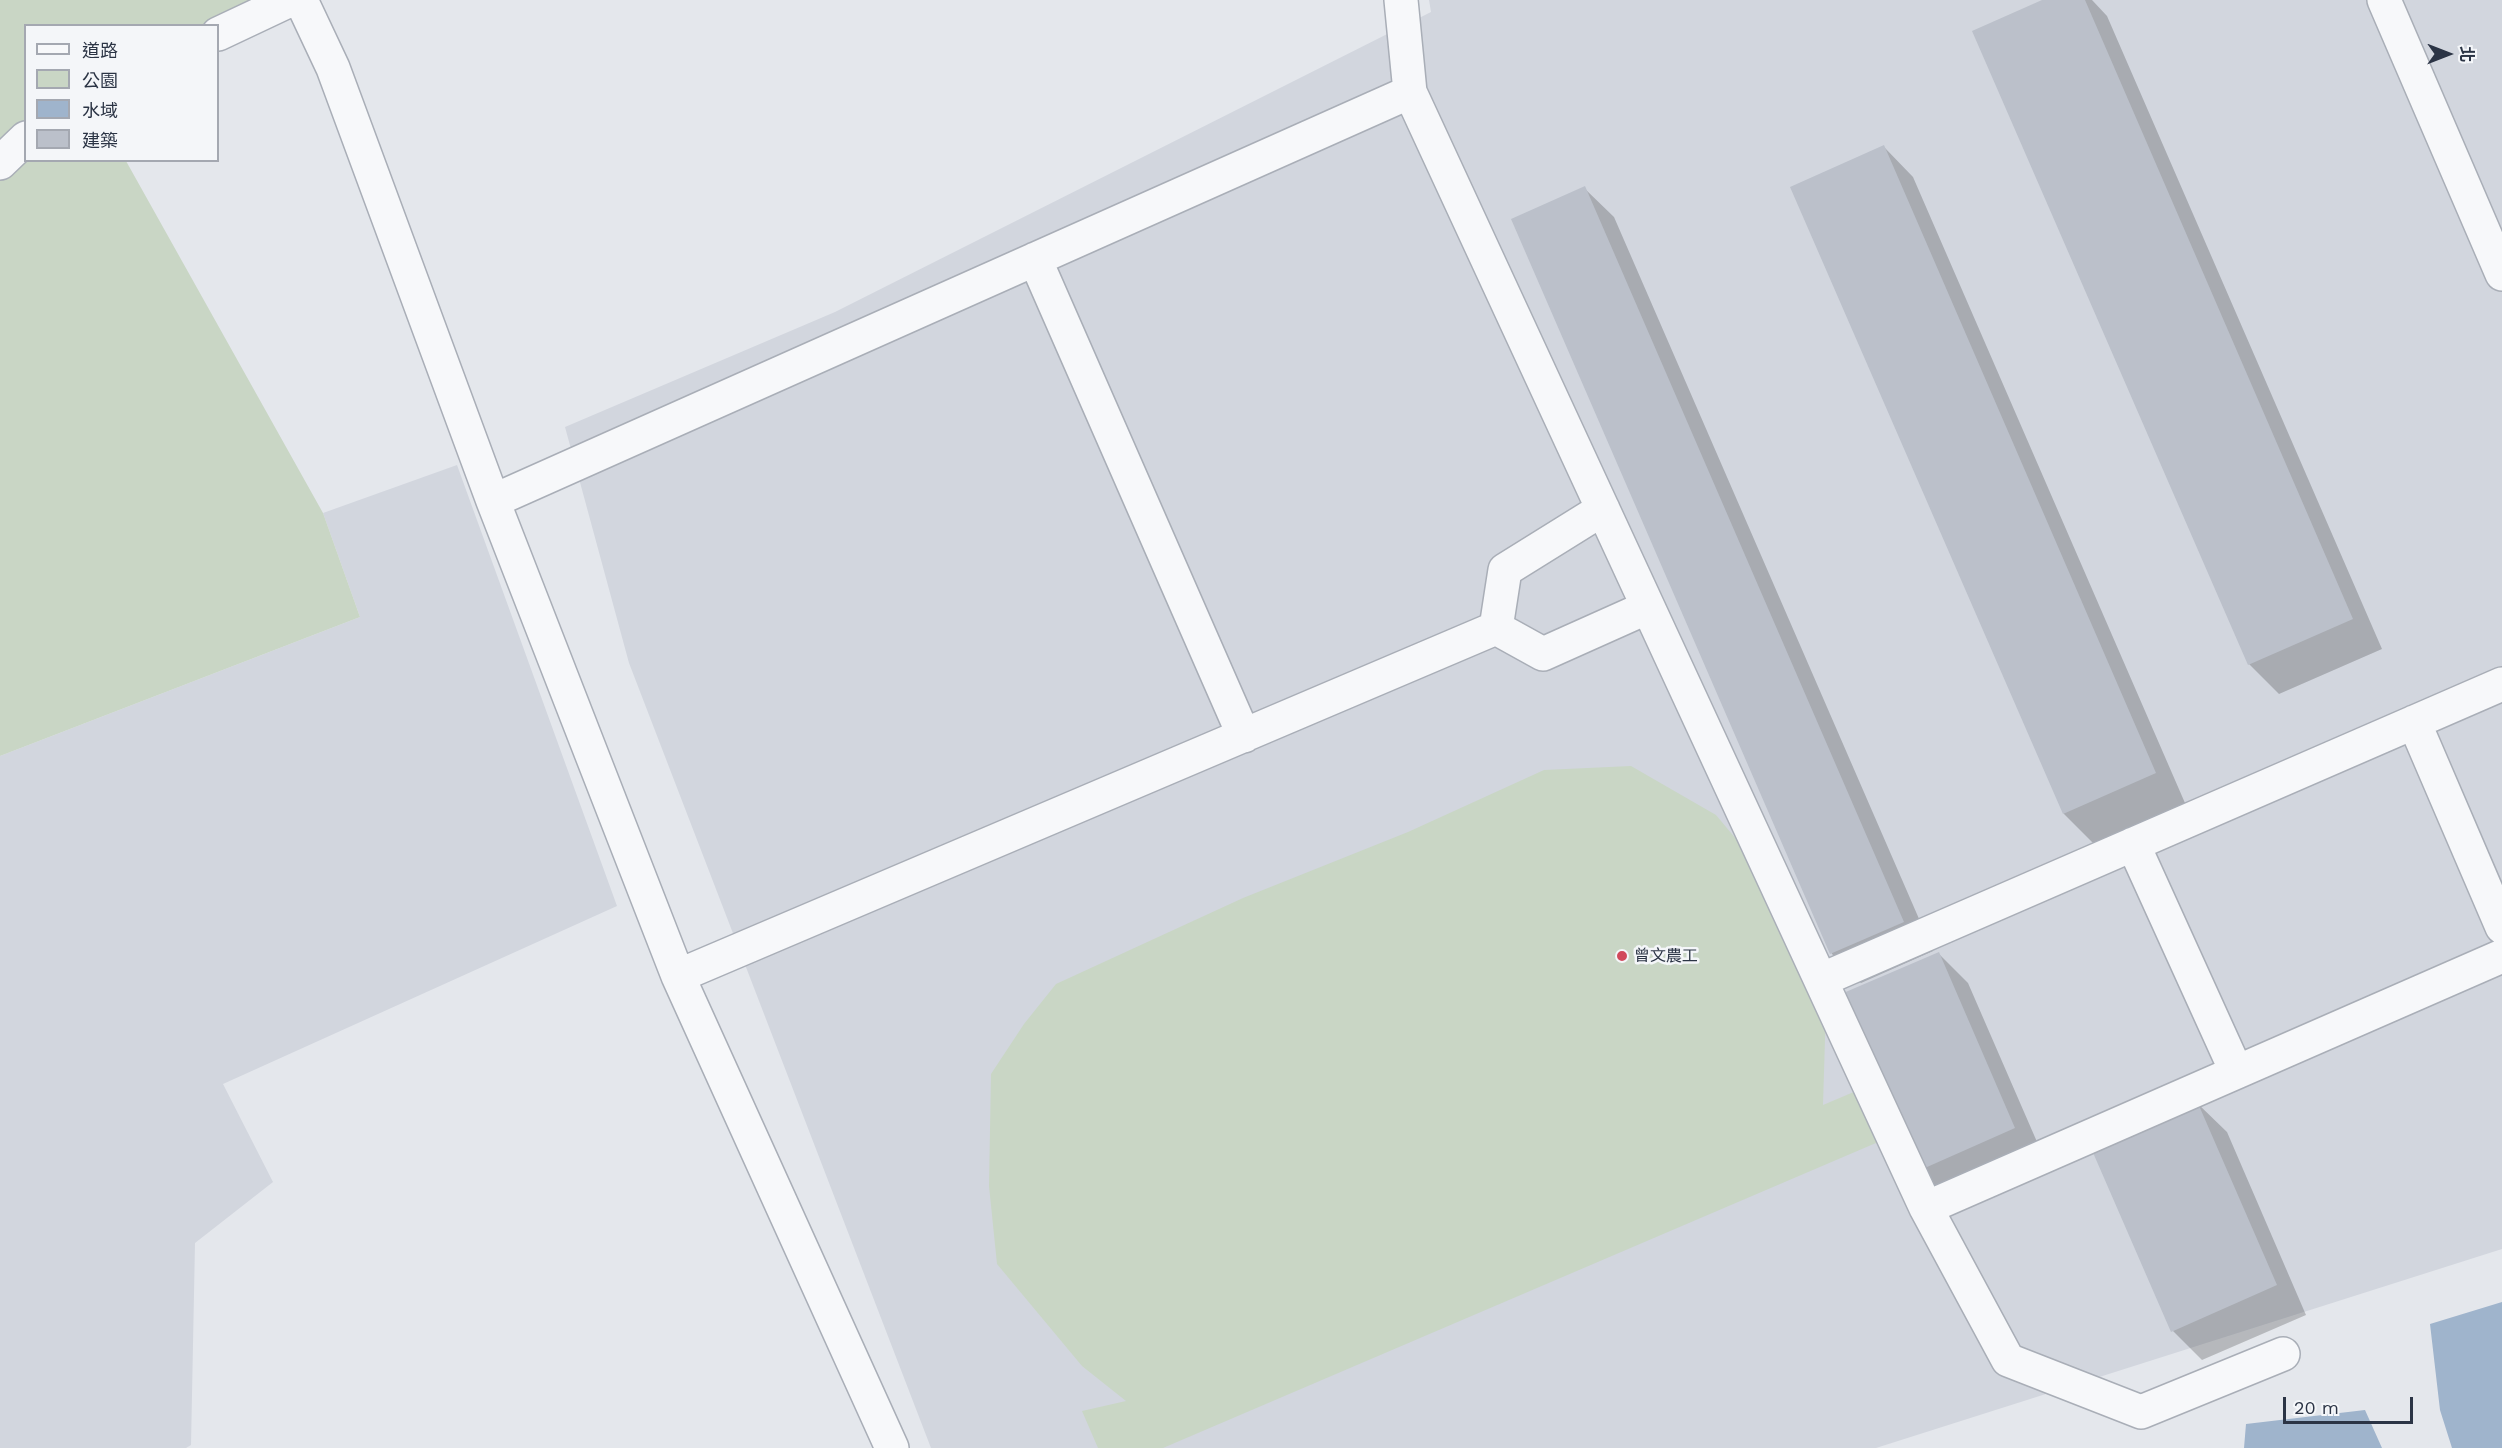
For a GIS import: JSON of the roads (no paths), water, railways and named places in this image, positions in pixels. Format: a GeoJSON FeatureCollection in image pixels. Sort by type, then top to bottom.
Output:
{"type":"FeatureCollection","features":[{"type":"Feature","properties":{"kind":"street"},"geometry":{"type":"LineString","coordinates":[[219,34],[290,0]]}},
{"type":"Feature","properties":{"kind":"street"},"geometry":{"type":"LineString","coordinates":[[302,0],[333,68],[493,501],[678,976],[892,1448]]}},
{"type":"Feature","properties":{"kind":"street"},"geometry":{"type":"LineString","coordinates":[[1401,0],[1410,92],[1926,1208],[2008,1360],[2141,1412],[2283,1354]]}},
{"type":"Feature","properties":{"kind":"street"},"geometry":{"type":"LineString","coordinates":[[2384,0],[2500,265]]}},
{"type":"Feature","properties":{"kind":"street"},"geometry":{"type":"LineString","coordinates":[[493,501],[1410,92]]}},
{"type":"Feature","properties":{"kind":"street"},"geometry":{"type":"LineString","coordinates":[[0,163],[24,140]]}},
{"type":"Feature","properties":{"kind":"street"},"geometry":{"type":"LineString","coordinates":[[1035,259],[1244,736]]}},
{"type":"Feature","properties":{"kind":"street"},"geometry":{"type":"LineString","coordinates":[[1496,628],[1505,570],[1603,509]]}},
{"type":"Feature","properties":{"kind":"street"},"geometry":{"type":"LineString","coordinates":[[1496,628],[1543,654],[1648,606]]}},
{"type":"Feature","properties":{"kind":"street"},"geometry":{"type":"LineString","coordinates":[[678,976],[1496,628]]}},
{"type":"Feature","properties":{"kind":"street"},"geometry":{"type":"LineString","coordinates":[[1821,980],[2502,684]]}},
{"type":"Feature","properties":{"kind":"street"},"geometry":{"type":"LineString","coordinates":[[2414,722],[2502,927]]}},
{"type":"Feature","properties":{"kind":"street"},"geometry":{"type":"LineString","coordinates":[[2133,844],[2236,1071]]}},
{"type":"Feature","properties":{"kind":"street"},"geometry":{"type":"LineString","coordinates":[[1926,1208],[2502,956]]}},
{"type":"Feature","properties":{"kind":"water"},"geometry":{"type":"Polygon","coordinates":[[[2502,1302],[2502,1448],[2452,1448],[2440,1410],[2430,1324],[2502,1302]]]}},
{"type":"Feature","properties":{"kind":"water"},"geometry":{"type":"Polygon","coordinates":[[[2365,1410],[2382,1448],[2244,1448],[2246,1424],[2365,1410]]]}},
{"type":"Feature","properties":{"kind":"place","name":"曾文農工"},"geometry":{"type":"Point","coordinates":[1622,956]}}]}
